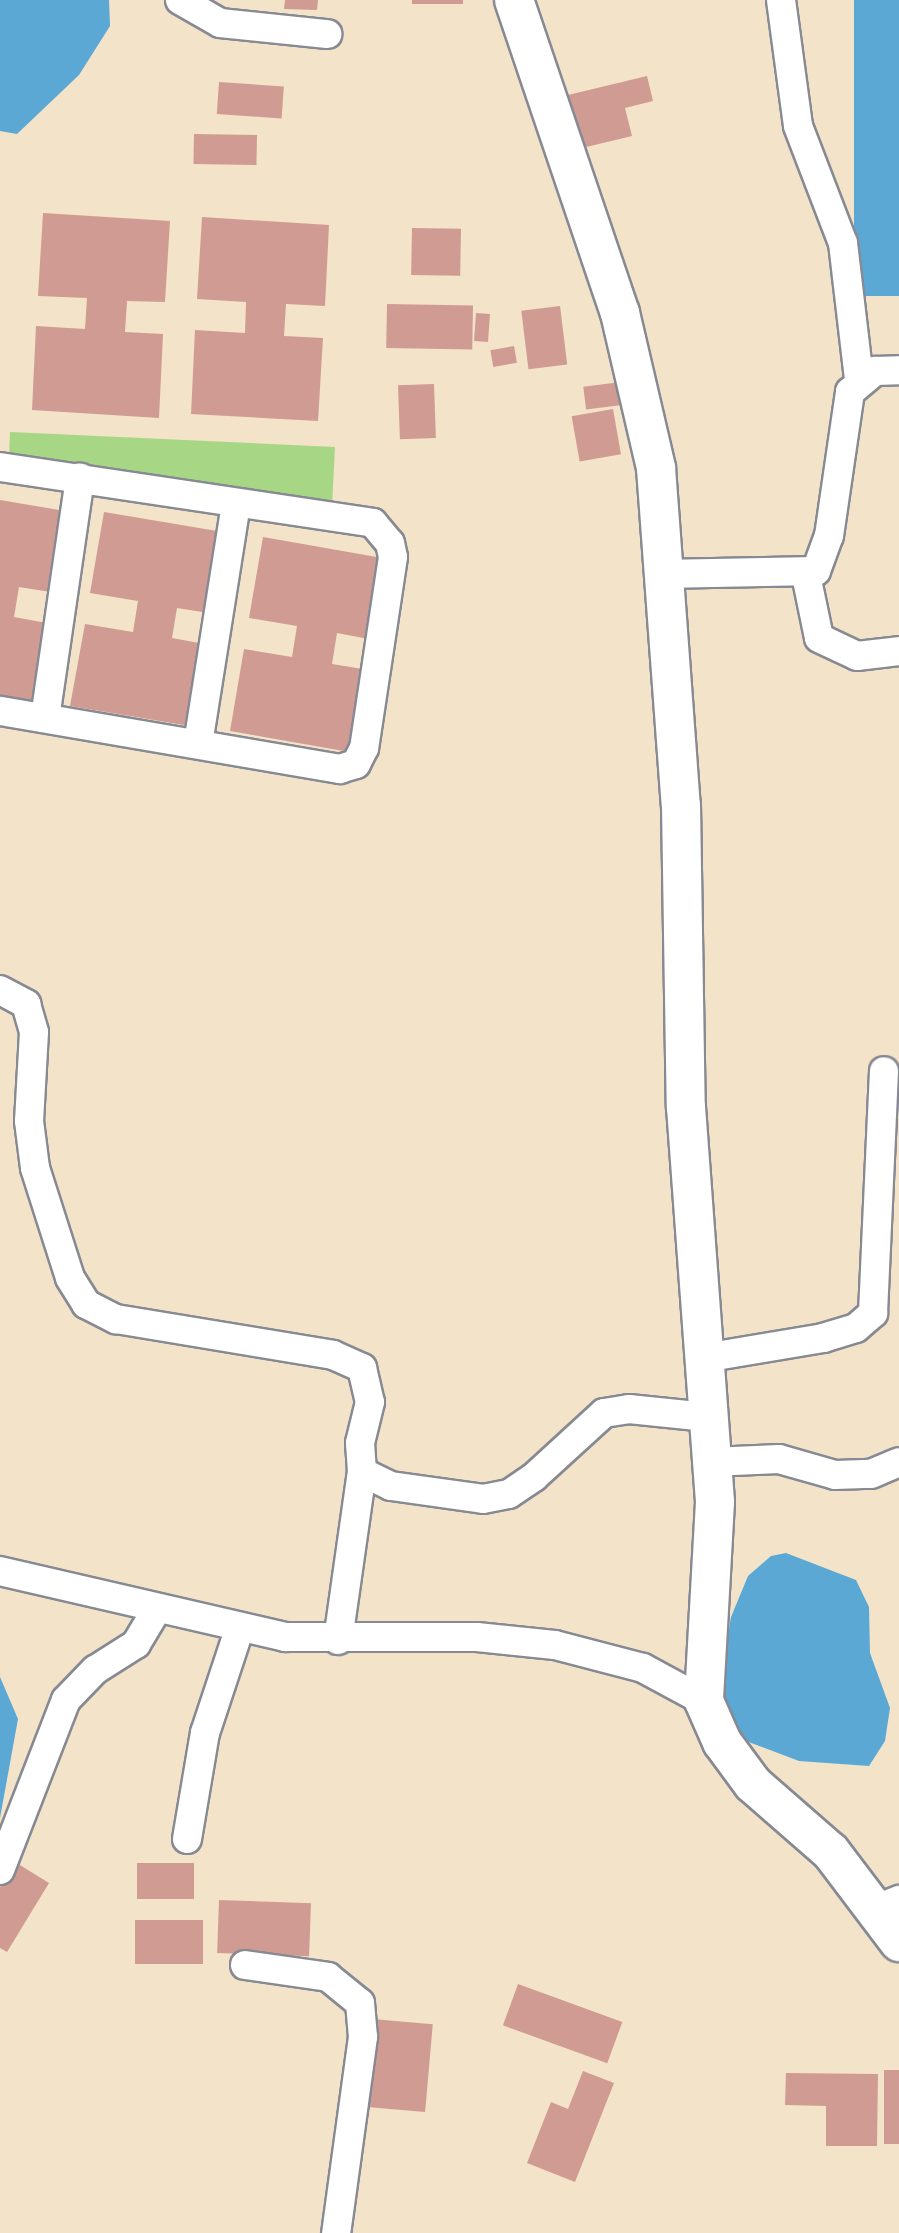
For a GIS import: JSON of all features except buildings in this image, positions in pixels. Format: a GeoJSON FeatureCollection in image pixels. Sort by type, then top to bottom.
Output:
{"type":"FeatureCollection","features":[{"type":"Feature","properties":{"kind":"street"},"geometry":{"type":"LineString","coordinates":[[180,0],[220,23],[327,34]]}},
{"type":"Feature","properties":{"kind":"street"},"geometry":{"type":"LineString","coordinates":[[514,0],[640,386],[656,468],[661,574],[681,805],[686,1107],[711,1462],[714,1544],[704,1701],[722,1742],[754,1784],[889,1904],[899,1942]]}},
{"type":"Feature","properties":{"kind":"street"},"geometry":{"type":"LineString","coordinates":[[661,574],[806,575],[824,560],[845,409],[859,379],[842,243],[798,126],[781,0]]}},
{"type":"Feature","properties":{"kind":"street"},"geometry":{"type":"LineString","coordinates":[[859,379],[899,370]]}},
{"type":"Feature","properties":{"kind":"street"},"geometry":{"type":"LineString","coordinates":[[0,467],[373,523],[390,543],[364,748],[356,764],[340,769],[0,712]]}},
{"type":"Feature","properties":{"kind":"street"},"geometry":{"type":"LineString","coordinates":[[45,718],[80,478]]}},
{"type":"Feature","properties":{"kind":"street"},"geometry":{"type":"LineString","coordinates":[[198,744],[236,504]]}},
{"type":"Feature","properties":{"kind":"street"},"geometry":{"type":"LineString","coordinates":[[806,575],[819,638],[857,656],[899,651]]}},
{"type":"Feature","properties":{"kind":"street"},"geometry":{"type":"LineString","coordinates":[[0,990],[26,1004],[34,1032],[29,1121],[35,1168],[70,1278],[86,1304],[116,1319],[333,1355],[362,1368],[370,1402],[360,1443],[362,1472],[338,1640]]}},
{"type":"Feature","properties":{"kind":"street"},"geometry":{"type":"LineString","coordinates":[[704,1358],[823,1338],[856,1328],[873,1313],[884,1071]]}},
{"type":"Feature","properties":{"kind":"street"},"geometry":{"type":"LineString","coordinates":[[362,1472],[391,1486],[483,1499],[509,1494],[534,1477],[604,1413],[629,1409],[707,1417]]}},
{"type":"Feature","properties":{"kind":"street"},"geometry":{"type":"LineString","coordinates":[[711,1462],[779,1459],[835,1475],[871,1474],[899,1462]]}},
{"type":"Feature","properties":{"kind":"street"},"geometry":{"type":"LineString","coordinates":[[0,1571],[239,1630],[338,1640],[477,1637],[555,1645],[643,1668],[704,1701]]}},
{"type":"Feature","properties":{"kind":"street"},"geometry":{"type":"LineString","coordinates":[[0,1870],[66,1700],[95,1670],[136,1644],[156,1611]]}},
{"type":"Feature","properties":{"kind":"street"},"geometry":{"type":"LineString","coordinates":[[187,1839],[205,1732],[239,1630]]}},
{"type":"Feature","properties":{"kind":"street"},"geometry":{"type":"LineString","coordinates":[[245,1965],[328,1977],[360,2003],[363,2037],[336,2233]]}},
{"type":"Feature","properties":{"kind":"green space"},"geometry":{"type":"Polygon","coordinates":[[[10,432],[335,447],[332,506],[9,460],[10,432]]]}},
{"type":"Feature","properties":{"kind":"water"},"geometry":{"type":"Polygon","coordinates":[[[0,0],[109,0],[110,26],[79,75],[17,134],[0,131],[0,0]]]}},
{"type":"Feature","properties":{"kind":"water"},"geometry":{"type":"Polygon","coordinates":[[[854,0],[899,0],[899,296],[854,296],[854,0]]]}},
{"type":"Feature","properties":{"kind":"water"},"geometry":{"type":"Polygon","coordinates":[[[786,1553],[856,1580],[869,1607],[870,1653],[890,1708],[885,1741],[869,1766],[799,1761],[746,1741],[725,1721],[718,1693],[731,1617],[748,1576],[771,1556],[786,1553]]]}},
{"type":"Feature","properties":{"kind":"water"},"geometry":{"type":"Polygon","coordinates":[[[0,1677],[18,1719],[0,1818],[0,1677]]]}}]}
